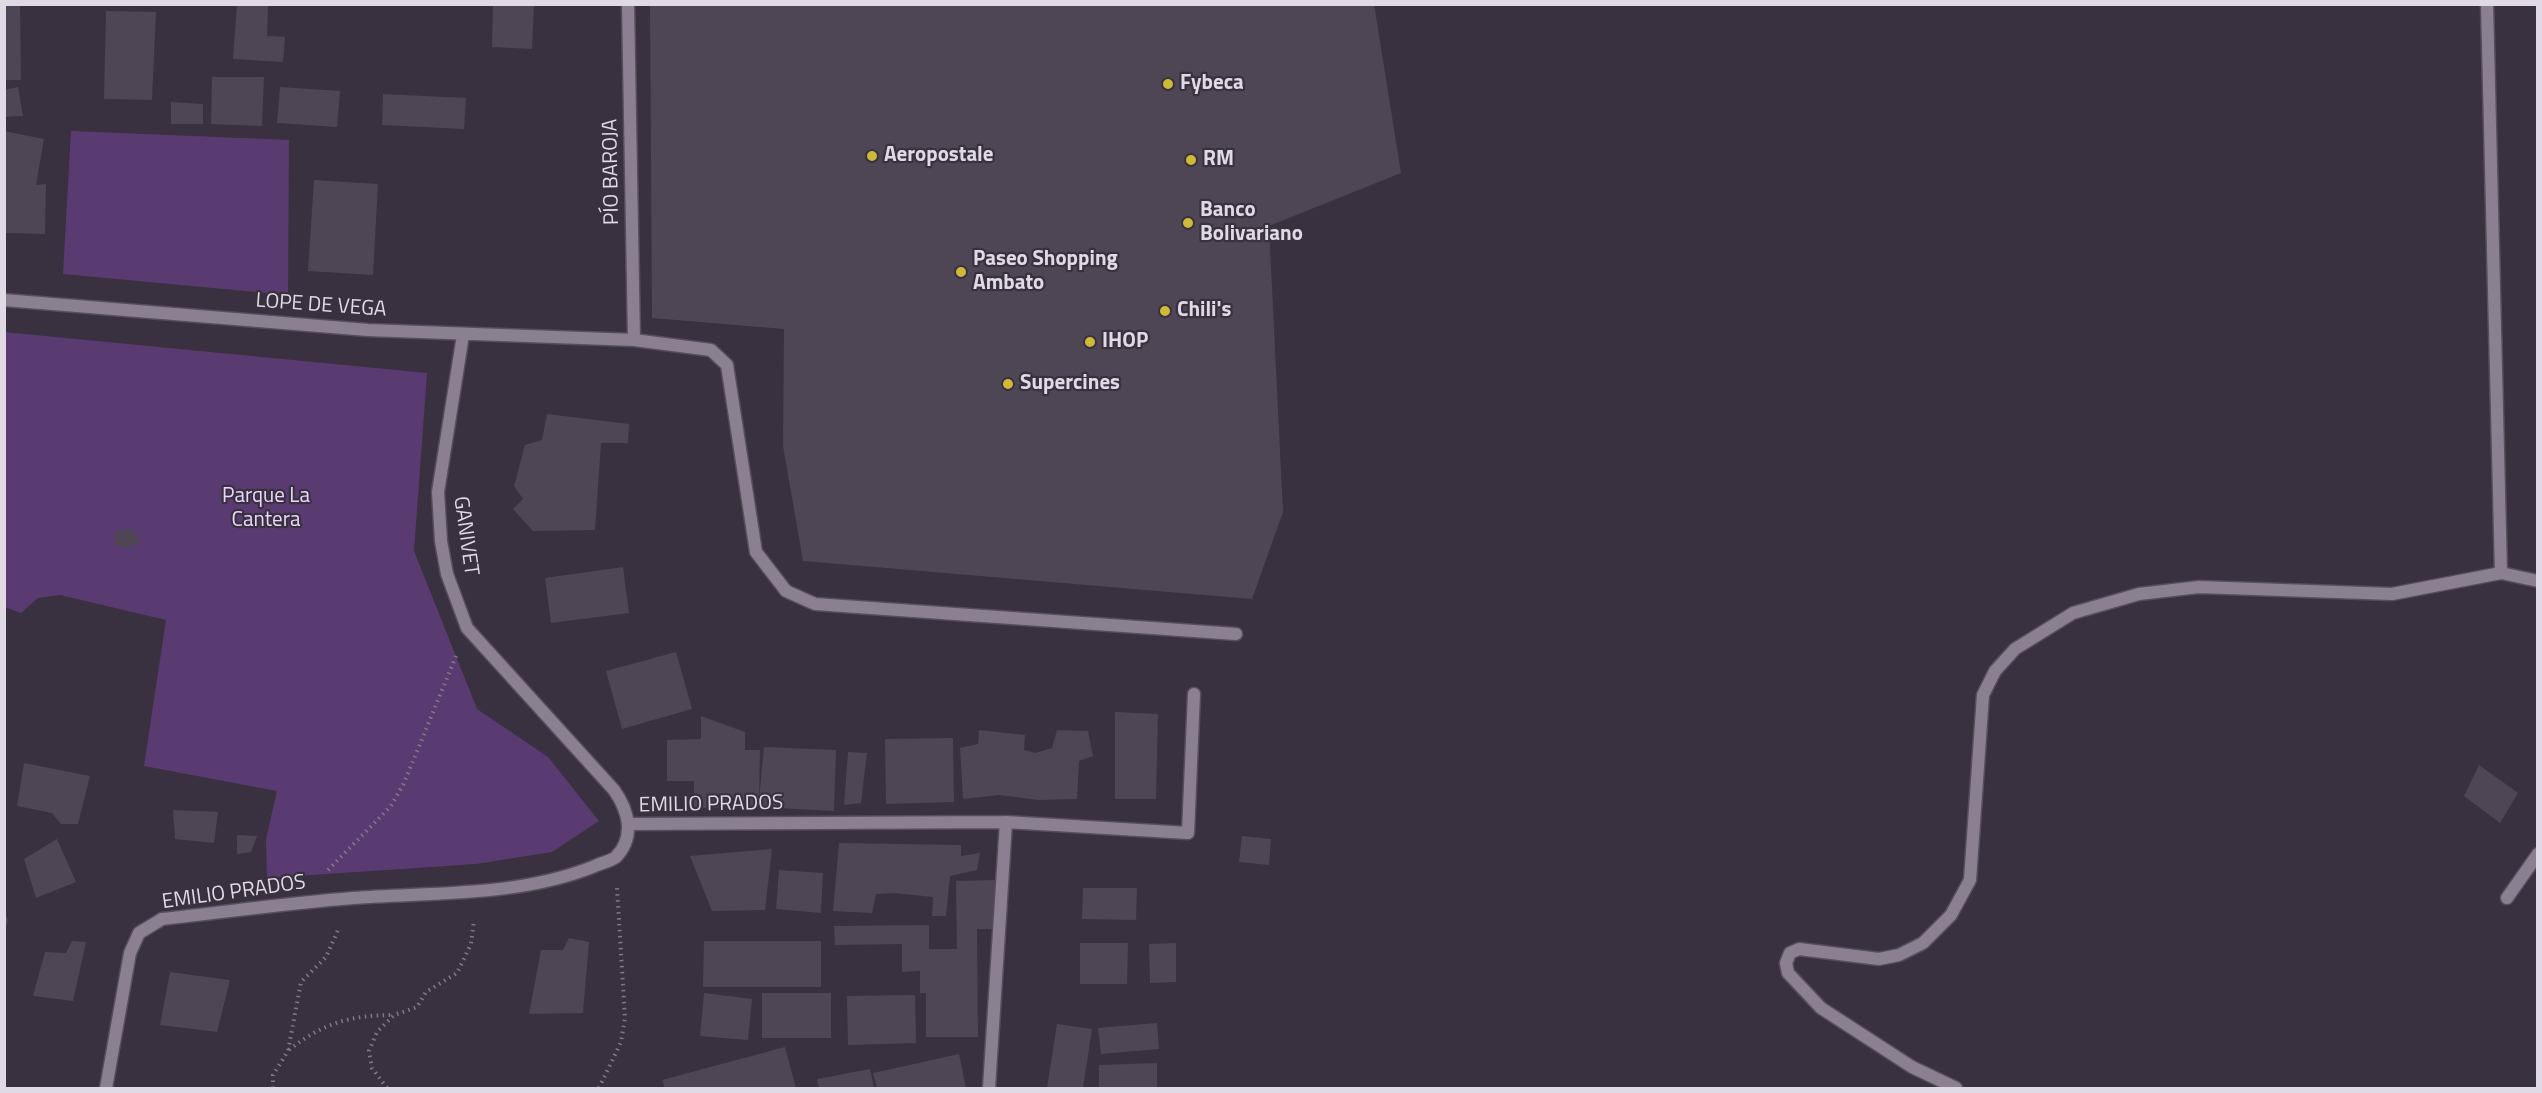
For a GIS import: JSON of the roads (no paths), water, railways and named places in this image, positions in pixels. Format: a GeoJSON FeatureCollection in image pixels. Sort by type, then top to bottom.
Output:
{"type":"FeatureCollection","features":[{"type":"Feature","properties":{"kind":"street","name":"PÍO BAROJA"},"geometry":{"type":"LineString","coordinates":[[628,4],[634,340]]}},
{"type":"Feature","properties":{"kind":"street"},"geometry":{"type":"LineString","coordinates":[[2487,4],[2501,573]]}},
{"type":"Feature","properties":{"kind":"street","name":"LOPE DE VEGA"},"geometry":{"type":"LineString","coordinates":[[4,300],[368,330],[634,340],[711,350],[727,365],[756,552],[786,591],[814,604],[1236,634]]}},
{"type":"Feature","properties":{"kind":"street","name":"GANIVET"},"geometry":{"type":"LineString","coordinates":[[463,335],[438,492],[441,541],[447,574],[467,628],[614,790],[625,806],[629,824]]}},
{"type":"Feature","properties":{"kind":"street"},"geometry":{"type":"LineString","coordinates":[[1956,1089],[1912,1066],[1821,1008],[1788,973],[1786,963],[1790,953],[1799,949],[1879,959],[1899,955],[1923,943],[1951,915],[1970,880],[1983,695],[1995,671],[2015,649],[2073,613],[2139,594],[2199,587],[2392,594],[2501,573],[2538,581]]}},
{"type":"Feature","properties":{"kind":"street","name":"EMILIO PRADOS"},"geometry":{"type":"LineString","coordinates":[[106,1089],[130,953],[139,933],[162,919],[353,898],[478,892],[575,874],[615,858],[624,844],[629,824],[1006,822],[1188,833],[1194,694]]}},
{"type":"Feature","properties":{"kind":"street"},"geometry":{"type":"LineString","coordinates":[[989,1089],[1006,822]]}},
{"type":"Feature","properties":{"kind":"street"},"geometry":{"type":"LineString","coordinates":[[2507,898],[2538,854]]}},
{"type":"Feature","properties":{"kind":"place","name":"Fybeca"},"geometry":{"type":"Point","coordinates":[1168,84]}},
{"type":"Feature","properties":{"kind":"place","name":"Aeropostale"},"geometry":{"type":"Point","coordinates":[872,156]}},
{"type":"Feature","properties":{"kind":"place","name":"RM"},"geometry":{"type":"Point","coordinates":[1191,160]}},
{"type":"Feature","properties":{"kind":"place","name":"Banco Bolivariano"},"geometry":{"type":"Point","coordinates":[1188,223]}},
{"type":"Feature","properties":{"kind":"place","name":"Paseo Shopping Ambato"},"geometry":{"type":"Point","coordinates":[961,272]}},
{"type":"Feature","properties":{"kind":"place","name":"Chili's"},"geometry":{"type":"Point","coordinates":[1165,311]}},
{"type":"Feature","properties":{"kind":"place","name":"IHOP"},"geometry":{"type":"Point","coordinates":[1090,342]}},
{"type":"Feature","properties":{"kind":"place","name":"Supercines"},"geometry":{"type":"Point","coordinates":[1008,384]}},
{"type":"Feature","properties":{"kind":"park label","name":"Parque La Cantera"},"geometry":{"type":"Point","coordinates":[266,509]}}]}
